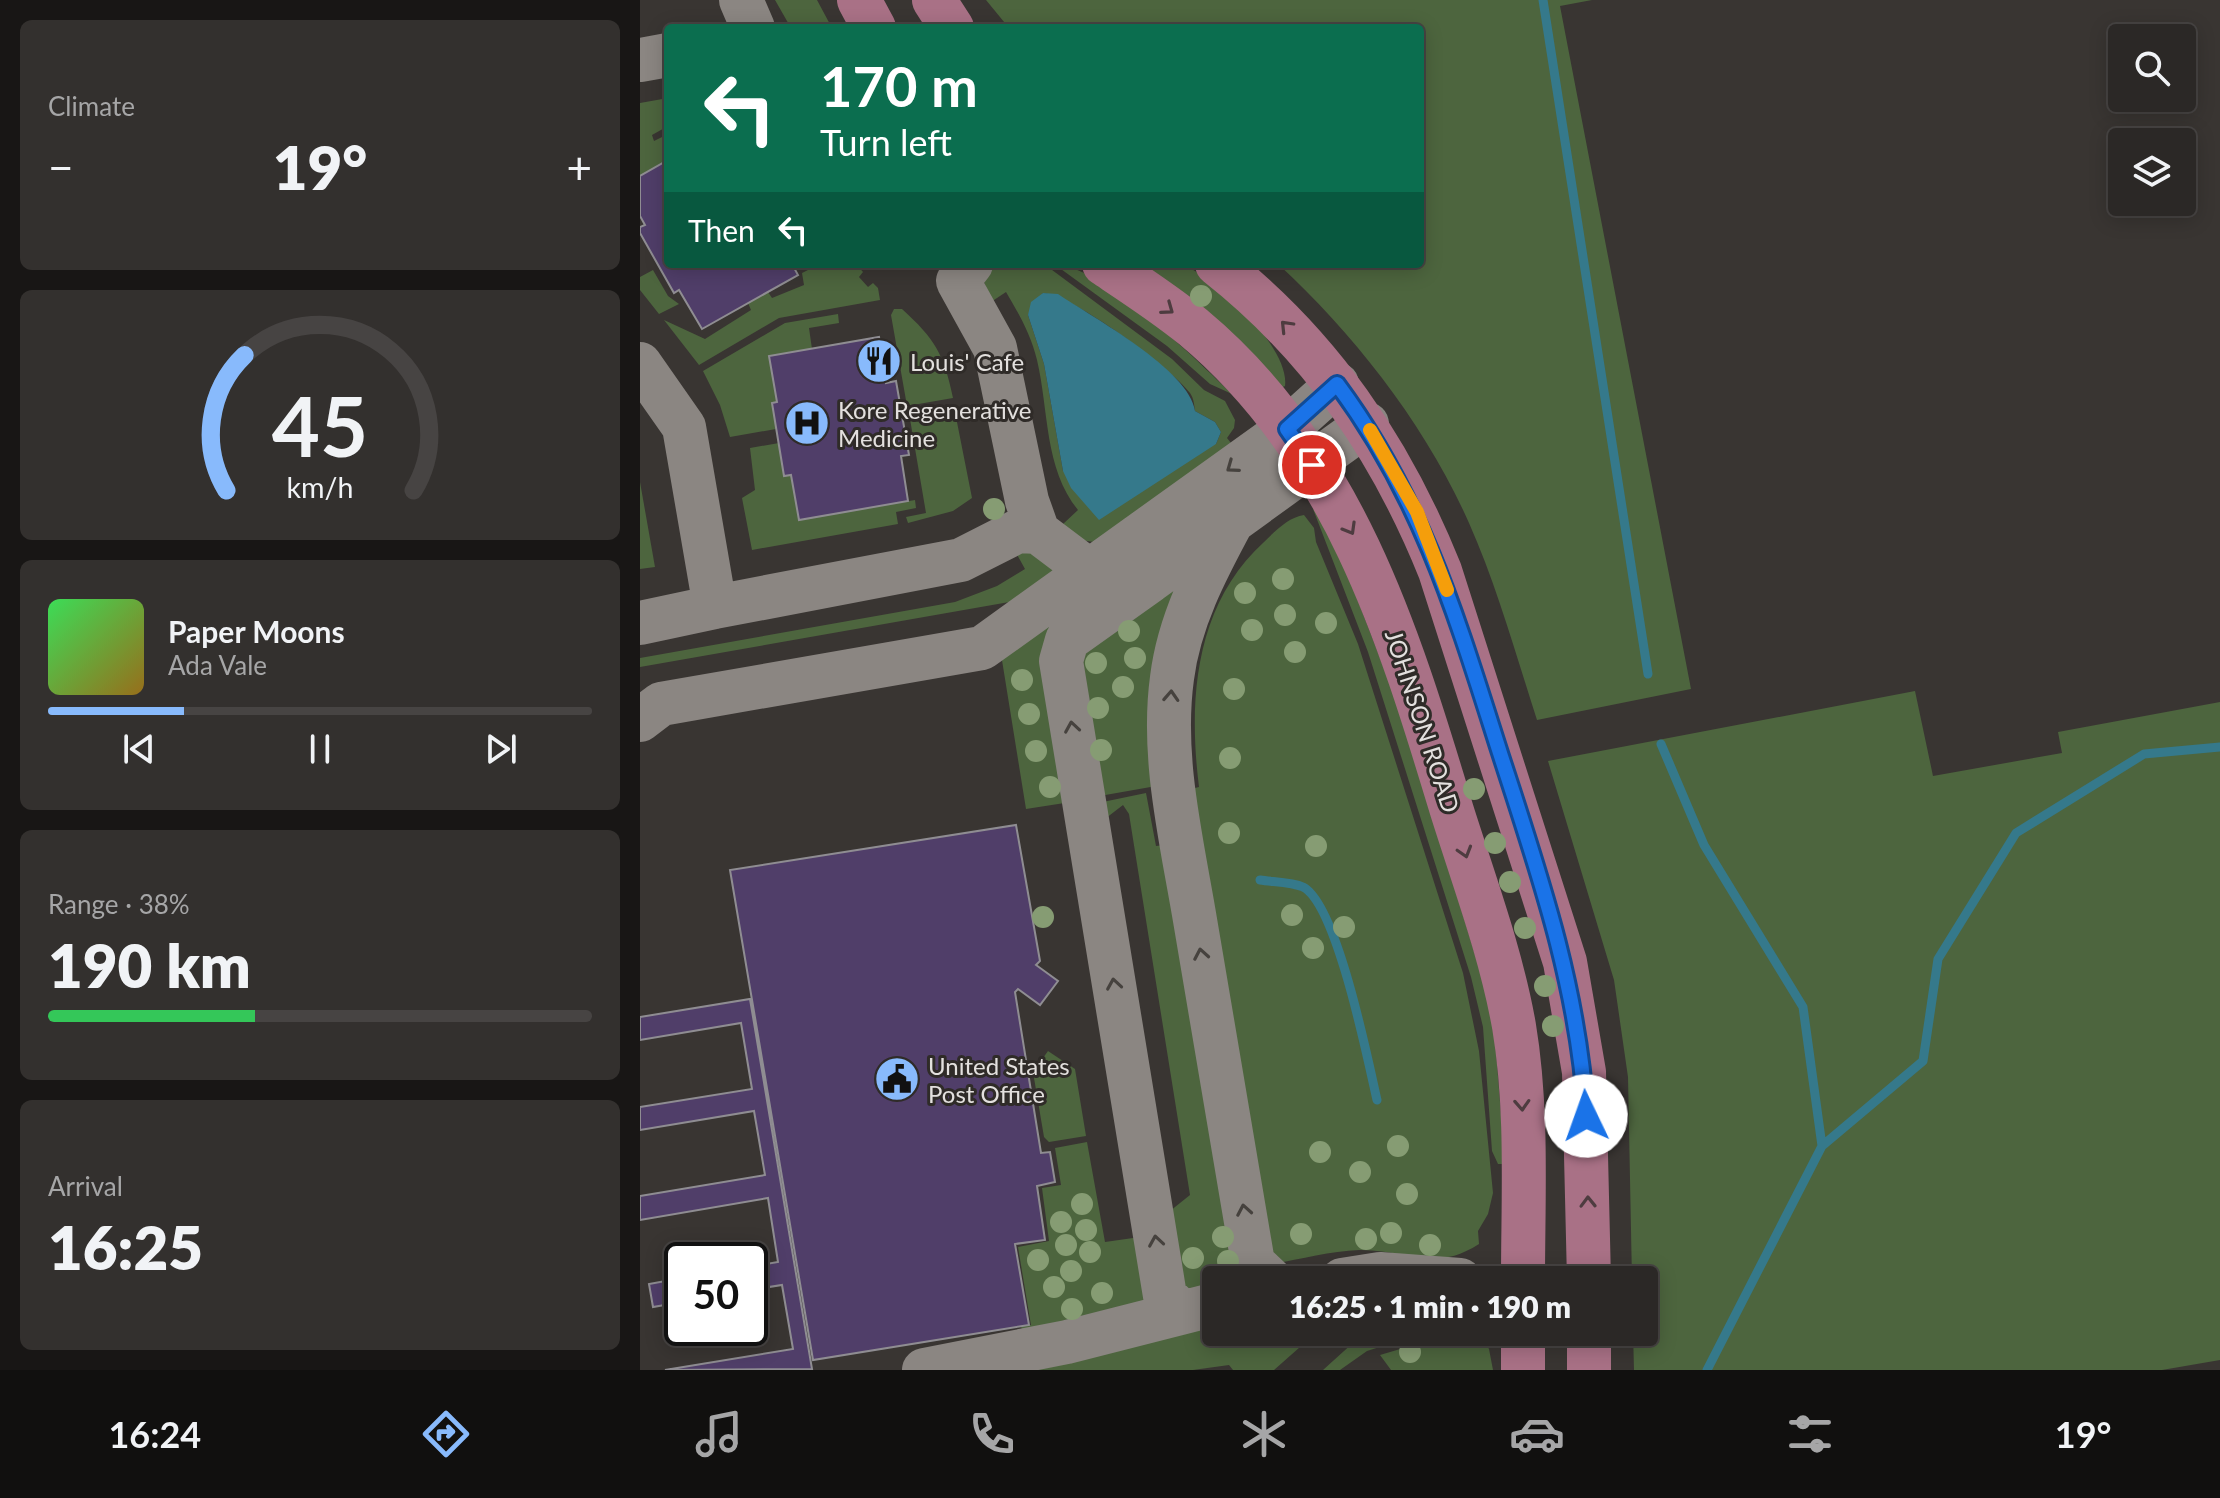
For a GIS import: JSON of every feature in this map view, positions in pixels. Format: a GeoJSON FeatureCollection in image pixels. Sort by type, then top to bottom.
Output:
{"type":"FeatureCollection","features":[{"type":"Feature","properties":{"kind":"main road"},"geometry":{"type":"LineString","coordinates":[[859,0],[872,24]]}},
{"type":"Feature","properties":{"kind":"main road"},"geometry":{"type":"LineString","coordinates":[[934,0],[949,24]]}},
{"type":"Feature","properties":{"kind":"main road","name":"JOHNSON ROAD"},"geometry":{"type":"LineString","coordinates":[[1110,268],[1193,327],[1236,368],[1287,429],[1312,465],[1357,540],[1377,582],[1436,759],[1502,975],[1514,1026],[1521,1084],[1523,1266]]}},
{"type":"Feature","properties":{"kind":"main road"},"geometry":{"type":"LineString","coordinates":[[1222,268],[1283,321],[1367,424],[1417,512],[1440,571],[1565,962],[1584,1072],[1589,1266]]}},
{"type":"Feature","properties":{"kind":"main road"},"geometry":{"type":"LineString","coordinates":[[1523,1346],[1523,1370]]}},
{"type":"Feature","properties":{"kind":"main road"},"geometry":{"type":"LineString","coordinates":[[1589,1346],[1589,1370]]}},
{"type":"Feature","properties":{"kind":"lane"},"geometry":{"type":"LineString","coordinates":[[741,0],[751,24]]}},
{"type":"Feature","properties":{"kind":"lane"},"geometry":{"type":"LineString","coordinates":[[640,60],[664,56]]}},
{"type":"Feature","properties":{"kind":"lane"},"geometry":{"type":"LineString","coordinates":[[953,270],[995,348],[1027,501],[1038,532]]}},
{"type":"Feature","properties":{"kind":"lane"},"geometry":{"type":"LineString","coordinates":[[640,364],[684,427],[715,607]]}},
{"type":"Feature","properties":{"kind":"lane"},"geometry":{"type":"LineString","coordinates":[[640,720],[661,704],[982,648],[1287,429],[1337,384]]}},
{"type":"Feature","properties":{"kind":"lane"},"geometry":{"type":"LineString","coordinates":[[1198,1307],[1165,1296],[1061,661],[1067,640],[1367,424]]}},
{"type":"Feature","properties":{"kind":"lane"},"geometry":{"type":"LineString","coordinates":[[1233,520],[1205,572],[1185,621],[1172,678],[1169,728],[1180,832],[1253,1263],[1256,1266]]}},
{"type":"Feature","properties":{"kind":"lane"},"geometry":{"type":"LineString","coordinates":[[640,623],[961,560],[1018,531],[1038,532],[1091,568],[1111,587],[1150,581]]}},
{"type":"Feature","properties":{"kind":"lane"},"geometry":{"type":"LineString","coordinates":[[924,1370],[1067,1342],[1198,1307]]}},
{"type":"Feature","properties":{"kind":"green space"},"geometry":{"type":"Polygon","coordinates":[[[775,0],[817,0],[830,24],[789,24],[775,0]]]}},
{"type":"Feature","properties":{"kind":"green space"},"geometry":{"type":"Polygon","coordinates":[[[986,0],[1592,0],[1560,6],[1691,689],[1537,720],[1488,571],[1452,487],[1387,384],[1335,321],[1282,268],[1424,268],[1424,24],[1006,24],[986,0]]]}},
{"type":"Feature","properties":{"kind":"green space"},"geometry":{"type":"Polygon","coordinates":[[[664,99],[664,128],[652,135],[654,141],[664,136],[664,162],[640,176],[640,103],[664,99]]]}},
{"type":"Feature","properties":{"kind":"green space"},"geometry":{"type":"Polygon","coordinates":[[[812,268],[860,268],[863,272],[859,277],[868,287],[873,283],[878,288],[880,300],[779,318],[699,365],[664,320],[705,339],[751,310],[748,303],[768,292],[772,298],[804,285],[802,273],[812,268]]]}},
{"type":"Feature","properties":{"kind":"green space"},"geometry":{"type":"Polygon","coordinates":[[[993,268],[1049,268],[1172,359],[1204,390],[1225,401],[1235,420],[1227,438],[1235,448],[1094,542],[1080,540],[1063,524],[1078,510],[1067,494],[1053,458],[1041,379],[1031,342],[1006,292],[991,302],[983,279],[993,268]],[[1043,293],[1028,315],[1044,364],[1063,471],[1216,444],[1221,432],[1215,422],[1195,411],[1191,395],[1179,382],[1121,334],[1076,306],[1043,293]]]}},
{"type":"Feature","properties":{"kind":"green space"},"geometry":{"type":"Polygon","coordinates":[[[1060,268],[1073,268],[1121,296],[1232,394],[1210,384],[1167,346],[1060,268]]]}},
{"type":"Feature","properties":{"kind":"green space"},"geometry":{"type":"Polygon","coordinates":[[[1142,268],[1190,268],[1216,286],[1250,318],[1276,353],[1284,371],[1285,386],[1281,388],[1142,268]]]}},
{"type":"Feature","properties":{"kind":"green space"},"geometry":{"type":"Polygon","coordinates":[[[653,270],[668,296],[679,304],[659,314],[640,290],[640,277],[653,270]]]}},
{"type":"Feature","properties":{"kind":"green space"},"geometry":{"type":"Polygon","coordinates":[[[894,309],[902,309],[923,329],[936,348],[942,358],[953,398],[907,406],[891,315],[894,309]]]}},
{"type":"Feature","properties":{"kind":"green space"},"geometry":{"type":"Polygon","coordinates":[[[838,314],[839,323],[809,328],[812,349],[769,356],[777,402],[772,403],[776,429],[730,437],[720,405],[703,371],[785,323],[838,314]]]}},
{"type":"Feature","properties":{"kind":"green space"},"geometry":{"type":"Polygon","coordinates":[[[955,412],[972,498],[953,511],[908,523],[906,517],[926,513],[910,419],[955,412]]]}},
{"type":"Feature","properties":{"kind":"green space"},"geometry":{"type":"Polygon","coordinates":[[[779,443],[784,476],[791,475],[799,520],[915,500],[916,508],[896,512],[898,524],[752,550],[742,498],[755,490],[750,448],[779,443]]]}},
{"type":"Feature","properties":{"kind":"green space"},"geometry":{"type":"Polygon","coordinates":[[[640,482],[655,567],[640,569],[640,482]]]}},
{"type":"Feature","properties":{"kind":"green space"},"geometry":{"type":"Polygon","coordinates":[[[1313,509],[1322,517],[1333,536],[1405,723],[1493,1014],[1505,1164],[1498,1164],[1492,1151],[1483,1027],[1471,977],[1368,652],[1313,509]]]}},
{"type":"Feature","properties":{"kind":"green space"},"geometry":{"type":"Polygon","coordinates":[[[1304,515],[1314,528],[1316,542],[1358,644],[1463,973],[1479,1051],[1493,1193],[1488,1214],[1478,1231],[1479,1244],[1447,1257],[1419,1258],[1359,1250],[1273,1264],[1183,791],[1199,787],[1195,720],[1197,687],[1210,624],[1223,594],[1241,567],[1264,542],[1278,529],[1304,515]]]}},
{"type":"Feature","properties":{"kind":"green space"},"geometry":{"type":"Polygon","coordinates":[[[1032,546],[1058,576],[1015,601],[640,667],[640,658],[955,602],[997,586],[1025,569],[1015,551],[1032,546]]]}},
{"type":"Feature","properties":{"kind":"green space"},"geometry":{"type":"Polygon","coordinates":[[[1193,560],[1162,785],[1094,797],[1074,673],[1088,637],[1193,560]]]}},
{"type":"Feature","properties":{"kind":"green space"},"geometry":{"type":"Polygon","coordinates":[[[1086,590],[1073,615],[1071,802],[1026,809],[1001,654],[1086,590]]]}},
{"type":"Feature","properties":{"kind":"green space"},"geometry":{"type":"Polygon","coordinates":[[[1915,691],[1933,776],[2062,753],[2058,732],[2220,702],[2220,1360],[2162,1370],[1634,1370],[1633,1346],[1658,1346],[1658,1266],[1632,1266],[1628,1077],[1614,980],[1548,761],[1915,691]]]}},
{"type":"Feature","properties":{"kind":"green space"},"geometry":{"type":"Polygon","coordinates":[[[1146,793],[1156,846],[1173,844],[1253,1266],[1202,1266],[1202,1291],[1195,1292],[1182,1285],[1165,1215],[1190,1195],[1129,814],[1123,805],[1101,822],[1093,804],[1146,793]]]}},
{"type":"Feature","properties":{"kind":"green space"},"geometry":{"type":"Polygon","coordinates":[[[1048,1051],[1075,1069],[1086,1136],[1049,1142],[1044,1137],[1033,1072],[1048,1051]]]}},
{"type":"Feature","properties":{"kind":"green space"},"geometry":{"type":"Polygon","coordinates":[[[1087,1142],[1105,1242],[1140,1237],[1155,1300],[1023,1334],[1021,1326],[1031,1325],[1018,1247],[1049,1241],[1042,1188],[1061,1185],[1055,1148],[1087,1142]]]}},
{"type":"Feature","properties":{"kind":"green space"},"geometry":{"type":"Polygon","coordinates":[[[1202,1325],[1202,1346],[1301,1346],[1274,1370],[1233,1370],[1229,1365],[1193,1370],[1031,1370],[1202,1325]]]}},
{"type":"Feature","properties":{"kind":"green space"},"geometry":{"type":"Polygon","coordinates":[[[1350,1346],[1383,1346],[1367,1351],[1340,1370],[1323,1370],[1350,1346]]]}},
{"type":"Feature","properties":{"kind":"green space"},"geometry":{"type":"Polygon","coordinates":[[[1410,1346],[1487,1346],[1493,1370],[1391,1370],[1380,1355],[1410,1346]]]}},
{"type":"Feature","properties":{"kind":"water"},"geometry":{"type":"Polygon","coordinates":[[[1043,293],[1058,294],[1158,362],[1189,395],[1195,411],[1215,422],[1221,432],[1216,444],[1099,520],[1071,488],[1063,471],[1044,364],[1028,315],[1031,302],[1043,293]]]}},
{"type":"Feature","properties":{"kind":"building"},"geometry":{"type":"Polygon","coordinates":[[[664,162],[664,268],[794,268],[798,275],[702,329],[679,290],[674,293],[640,233],[640,227],[645,225],[640,216],[640,176],[664,162]]]}},
{"type":"Feature","properties":{"kind":"building"},"geometry":{"type":"Polygon","coordinates":[[[879,337],[886,383],[896,381],[909,455],[901,456],[908,501],[799,520],[791,475],[784,476],[772,403],[777,402],[769,356],[879,337]]]}},
{"type":"Feature","properties":{"kind":"building","name":"United States Post Office"},"geometry":{"type":"Polygon","coordinates":[[[1016,825],[1040,961],[1036,965],[1058,981],[1040,1005],[1018,989],[1015,992],[1041,1153],[1050,1152],[1055,1182],[1037,1186],[1045,1240],[1015,1244],[1029,1325],[813,1360],[730,870],[1016,825]]]}},
{"type":"Feature","properties":{"kind":"building"},"geometry":{"type":"Polygon","coordinates":[[[750,999],[812,1369],[665,1370],[793,1349],[782,1285],[768,1287],[768,1264],[778,1262],[768,1198],[640,1220],[640,1196],[765,1175],[754,1111],[640,1130],[640,1107],[752,1089],[741,1023],[640,1040],[640,1017],[750,999]]]}},
{"type":"Feature","properties":{"kind":"building"},"geometry":{"type":"Polygon","coordinates":[[[664,1281],[664,1305],[653,1307],[649,1284],[664,1281]]]}},
{"type":"Feature","properties":{"kind":"waterway"},"geometry":{"type":"LineString","coordinates":[[1543,0],[1648,674]]}},
{"type":"Feature","properties":{"kind":"waterway"},"geometry":{"type":"LineString","coordinates":[[1661,744],[1704,845],[1803,1007],[1822,1146]]}},
{"type":"Feature","properties":{"kind":"waterway"},"geometry":{"type":"LineString","coordinates":[[1707,1370],[1822,1146],[1923,1061],[1938,959],[2016,833],[2144,754],[2220,747]]}},
{"type":"Feature","properties":{"kind":"waterway"},"geometry":{"type":"LineString","coordinates":[[1260,880],[1303,887],[1316,899],[1339,952],[1359,1020],[1377,1100]]}},
{"type":"Feature","properties":{"kind":"slow traffic"},"geometry":{"type":"LineString","coordinates":[[1370,430],[1417,512],[1447,590]]}},
{"type":"Feature","properties":{"kind":"place","name":"Louis' Cafe"},"geometry":{"type":"Point","coordinates":[879,361]}},
{"type":"Feature","properties":{"kind":"place","name":"Kore Regenerative Medicine"},"geometry":{"type":"Point","coordinates":[807,423]}},
{"type":"Feature","properties":{"kind":"place","name":"United States Post Office"},"geometry":{"type":"Point","coordinates":[897,1079]}},
{"type":"Feature","properties":{"kind":"route"},"geometry":{"type":"LineString","coordinates":[[1312,465],[1287,429],[1337,384],[1392,465],[1417,512],[1466,645],[1565,962],[1584,1072],[1586,1116]]}}]}
